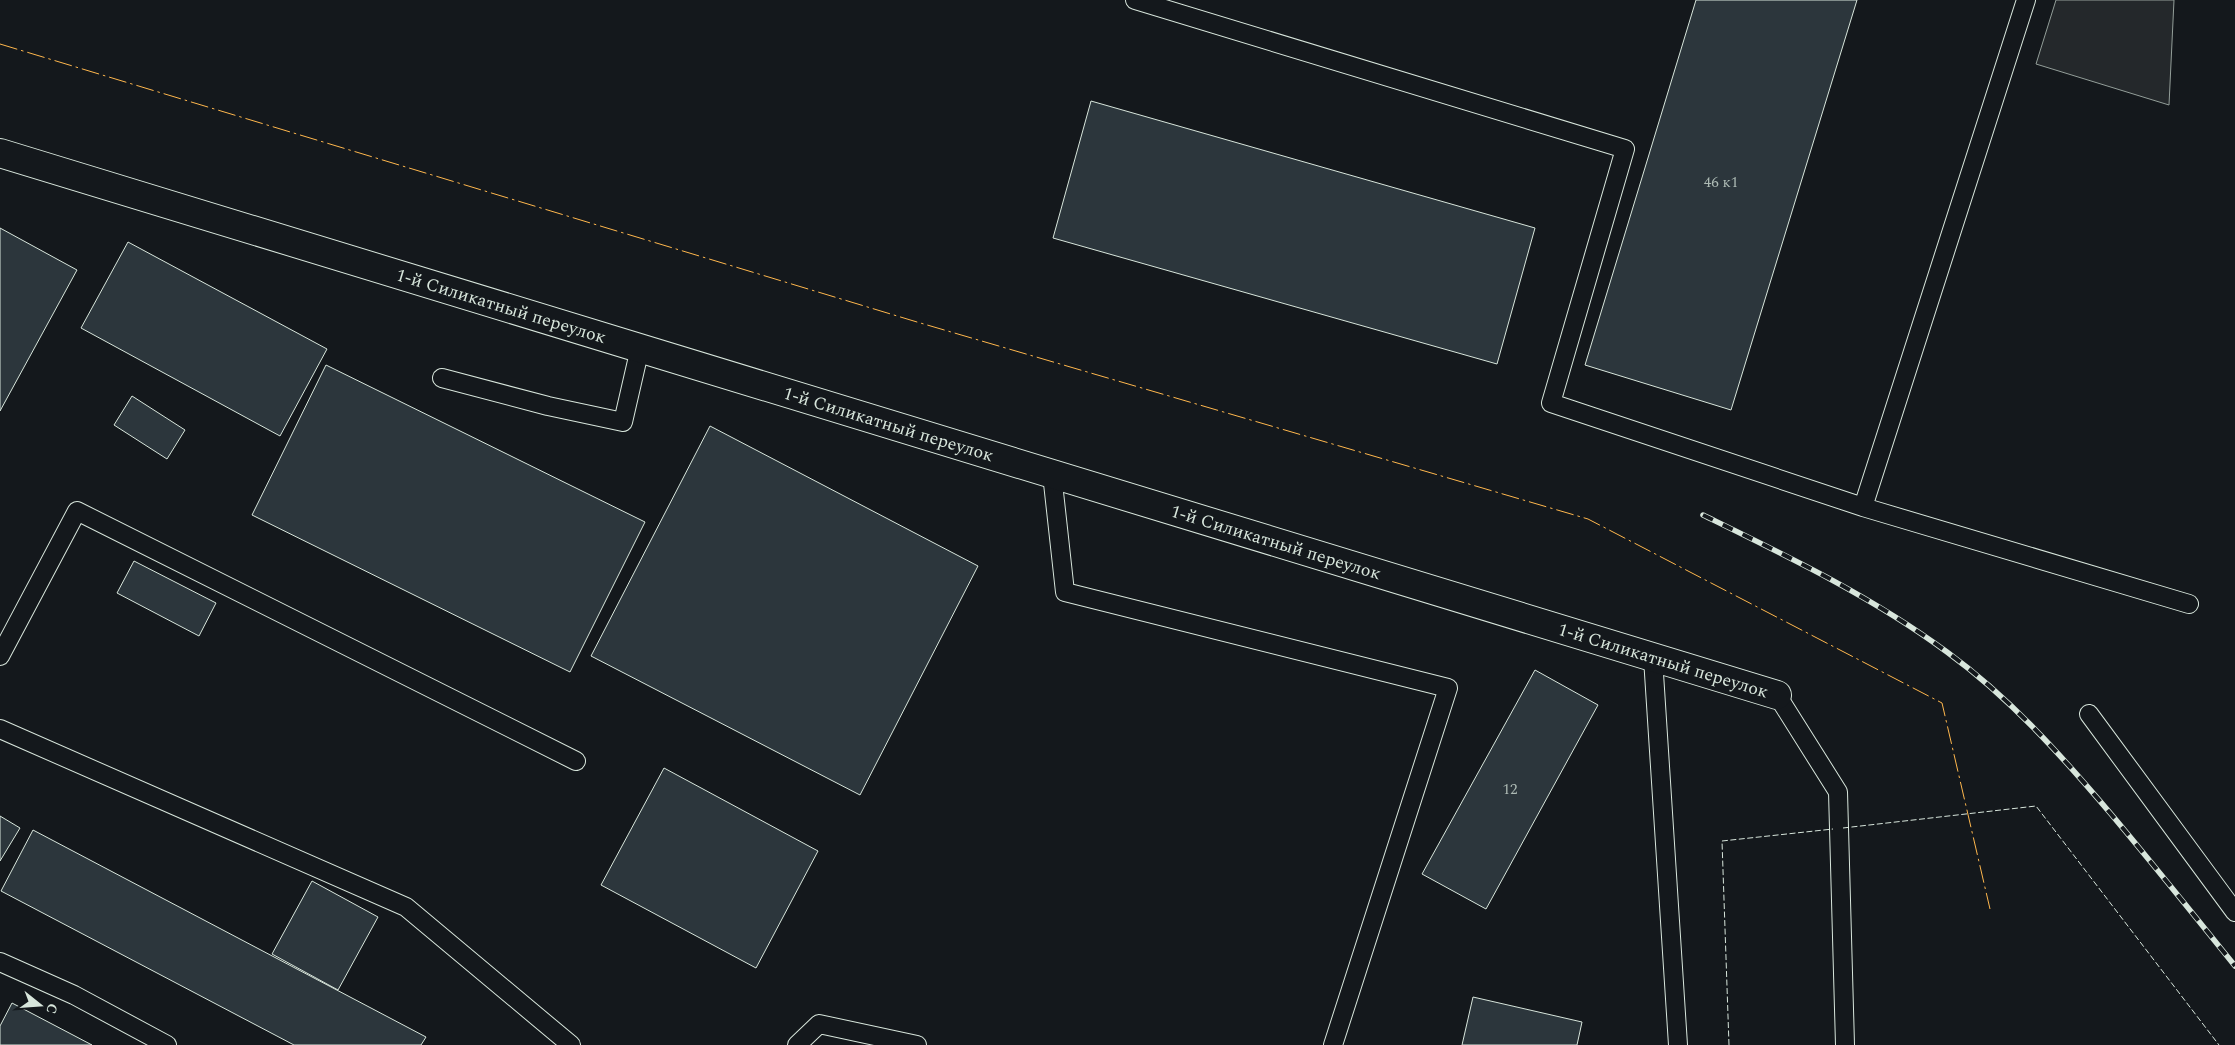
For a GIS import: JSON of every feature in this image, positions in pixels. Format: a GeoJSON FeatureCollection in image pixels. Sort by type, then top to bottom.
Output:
{"type":"FeatureCollection","features":[{"type":"Feature","properties":{"kind":"street","name":"1-й Силикатный переулок"},"geometry":{"type":"LineString","coordinates":[[0,153],[1777,695]]}},
{"type":"Feature","properties":{"kind":"lane"},"geometry":{"type":"LineString","coordinates":[[1135,0],[1626,149],[1551,403],[1864,507],[2189,604]]}},
{"type":"Feature","properties":{"kind":"lane"},"geometry":{"type":"LineString","coordinates":[[1864,507],[2026,0]]}},
{"type":"Feature","properties":{"kind":"lane"},"geometry":{"type":"LineString","coordinates":[[442,378],[548,406],[623,422],[640,348]]}},
{"type":"Feature","properties":{"kind":"lane"},"geometry":{"type":"LineString","coordinates":[[1052,474],[1066,592],[1448,688],[1333,1045]]}},
{"type":"Feature","properties":{"kind":"lane"},"geometry":{"type":"LineString","coordinates":[[0,656],[77,511],[576,761]]}},
{"type":"Feature","properties":{"kind":"lane"},"geometry":{"type":"LineString","coordinates":[[1654,658],[1678,1045]]}},
{"type":"Feature","properties":{"kind":"lane"},"geometry":{"type":"LineString","coordinates":[[1777,695],[1838,792],[1845,1045]]}},
{"type":"Feature","properties":{"kind":"lane"},"geometry":{"type":"LineString","coordinates":[[2089,714],[2235,912]]}},
{"type":"Feature","properties":{"kind":"lane"},"geometry":{"type":"LineString","coordinates":[[0,729],[406,907],[571,1045]]}},
{"type":"Feature","properties":{"kind":"lane"},"geometry":{"type":"LineString","coordinates":[[0,962],[74,995],[167,1045]]}},
{"type":"Feature","properties":{"kind":"lane"},"geometry":{"type":"LineString","coordinates":[[797,1045],[819,1024],[917,1045]]}},
{"type":"Feature","properties":{"kind":"shaded area"},"geometry":{"type":"Polygon","coordinates":[[[2056,0],[2174,0],[2169,105],[2036,64],[2056,0]]]}},
{"type":"Feature","properties":{"kind":"building"},"geometry":{"type":"Polygon","coordinates":[[[1696,0],[1857,0],[1731,410],[1585,365],[1696,0]]]}},
{"type":"Feature","properties":{"kind":"building"},"geometry":{"type":"Polygon","coordinates":[[[1091,101],[1535,228],[1497,364],[1053,238],[1091,101]]]}},
{"type":"Feature","properties":{"kind":"building"},"geometry":{"type":"Polygon","coordinates":[[[0,228],[77,270],[0,411],[0,228]]]}},
{"type":"Feature","properties":{"kind":"building"},"geometry":{"type":"Polygon","coordinates":[[[128,242],[327,349],[280,436],[81,328],[128,242]]]}},
{"type":"Feature","properties":{"kind":"building"},"geometry":{"type":"Polygon","coordinates":[[[326,365],[645,522],[570,672],[252,515],[326,365]]]}},
{"type":"Feature","properties":{"kind":"building"},"geometry":{"type":"Polygon","coordinates":[[[132,396],[185,430],[167,459],[114,425],[132,396]]]}},
{"type":"Feature","properties":{"kind":"building"},"geometry":{"type":"Polygon","coordinates":[[[710,426],[978,566],[860,795],[591,656],[710,426]]]}},
{"type":"Feature","properties":{"kind":"building"},"geometry":{"type":"Polygon","coordinates":[[[134,561],[216,603],[199,636],[117,593],[134,561]]]}},
{"type":"Feature","properties":{"kind":"building"},"geometry":{"type":"Polygon","coordinates":[[[1535,670],[1598,705],[1486,909],[1422,874],[1535,670]]]}},
{"type":"Feature","properties":{"kind":"building"},"geometry":{"type":"Polygon","coordinates":[[[664,768],[818,851],[756,968],[601,885],[664,768]]]}},
{"type":"Feature","properties":{"kind":"building"},"geometry":{"type":"Polygon","coordinates":[[[0,816],[20,828],[0,861],[0,816]]]}},
{"type":"Feature","properties":{"kind":"building"},"geometry":{"type":"Polygon","coordinates":[[[33,830],[426,1037],[421,1045],[294,1045],[1,891],[33,830]]]}},
{"type":"Feature","properties":{"kind":"building"},"geometry":{"type":"Polygon","coordinates":[[[312,881],[378,917],[338,990],[272,954],[312,881]]]}},
{"type":"Feature","properties":{"kind":"building"},"geometry":{"type":"Polygon","coordinates":[[[1473,997],[1582,1022],[1577,1045],[1462,1045],[1473,997]]]}},
{"type":"Feature","properties":{"kind":"building"},"geometry":{"type":"Polygon","coordinates":[[[12,1003],[92,1045],[0,1045],[0,1026],[12,1003]]]}},
{"type":"Feature","properties":{"kind":"railway"},"geometry":{"type":"LineString","coordinates":[[1703,515],[1859,595],[1947,652],[1992,688],[2034,728],[2092,792],[2235,966]]}},
{"type":"Feature","properties":{"kind":"fence"},"geometry":{"type":"LineString","coordinates":[[1843,828],[2036,806],[2219,1045]]}},
{"type":"Feature","properties":{"kind":"fence"},"geometry":{"type":"LineString","coordinates":[[1729,1045],[1722,841],[1833,829]]}},
{"type":"Feature","properties":{"kind":"power"},"geometry":{"type":"LineString","coordinates":[[0,44],[917,322],[1588,519],[1942,703],[1990,909]]}}]}
